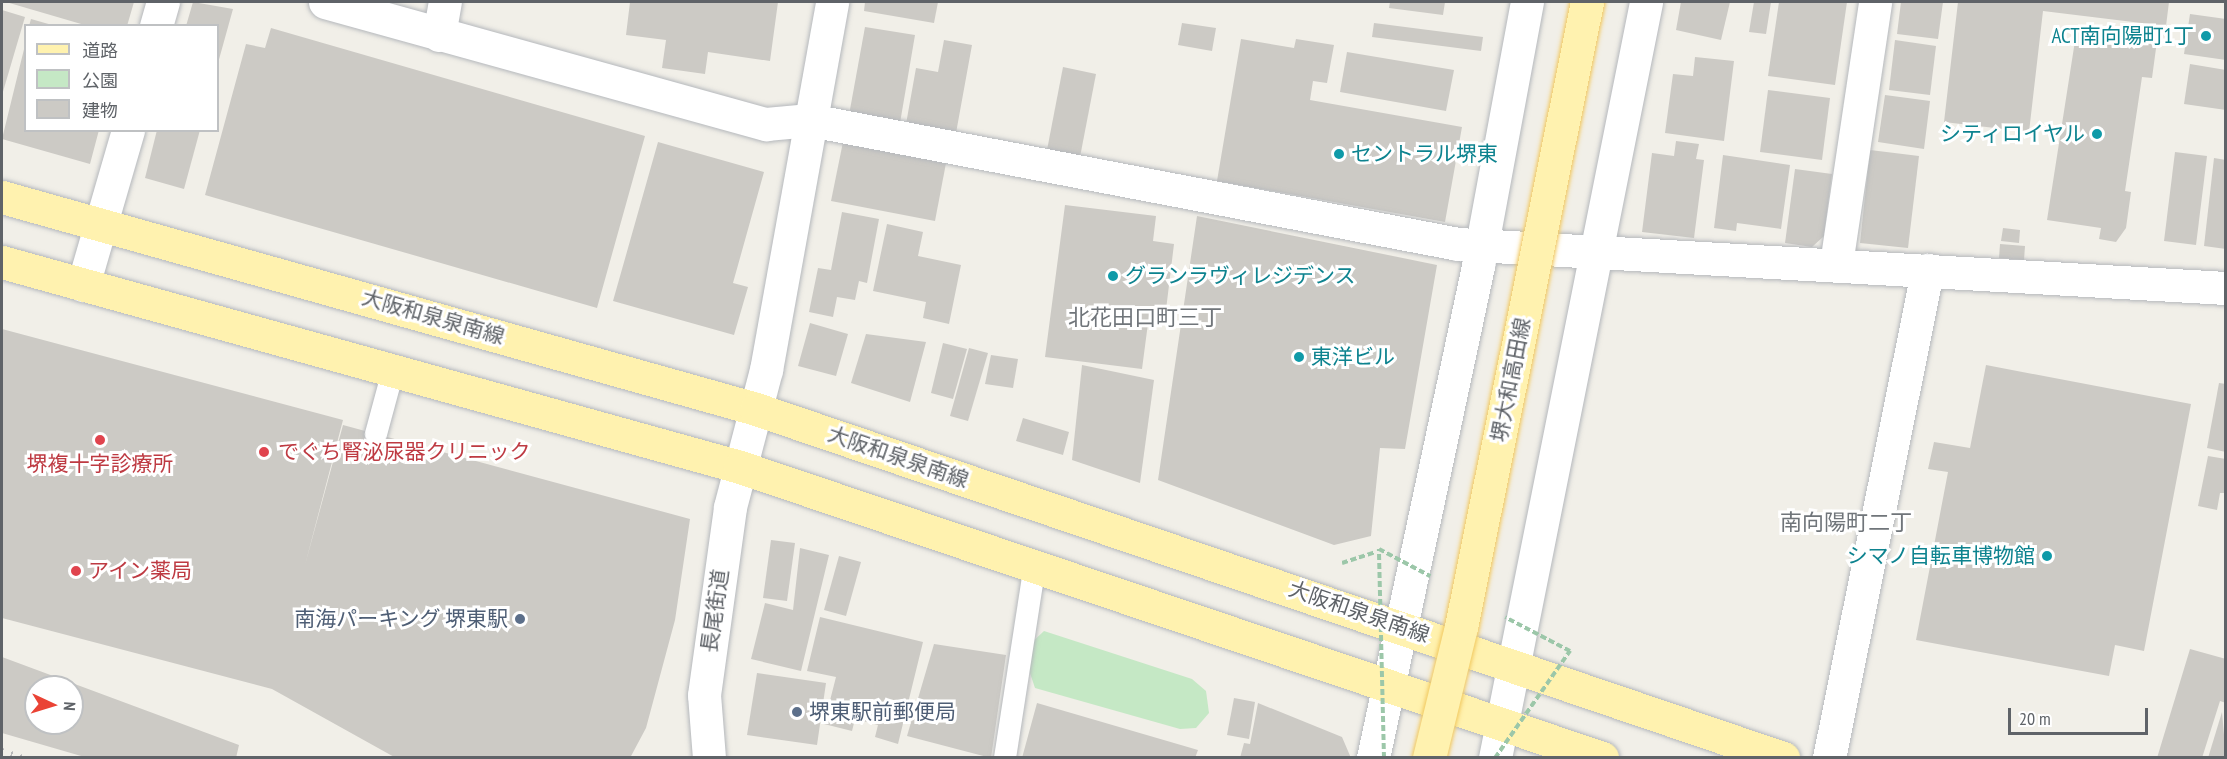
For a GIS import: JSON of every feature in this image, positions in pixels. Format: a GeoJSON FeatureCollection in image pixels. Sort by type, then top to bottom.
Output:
{"type":"FeatureCollection","features":[{"type":"Feature","properties":{"kind":"main road","name":"堺大和高田線"},"geometry":{"type":"LineString","coordinates":[[1429,758],[1461,627],[1587,2]]}},
{"type":"Feature","properties":{"kind":"main road","name":"大阪和泉泉南線"},"geometry":{"type":"LineString","coordinates":[[2,198],[103,224],[756,409],[1513,664],[1782,758]]}},
{"type":"Feature","properties":{"kind":"main road"},"geometry":{"type":"LineString","coordinates":[[2,262],[740,466],[1034,570],[1502,722],[1602,758]]}},
{"type":"Feature","properties":{"kind":"street"},"geometry":{"type":"LineString","coordinates":[[157,24],[163,2]]}},
{"type":"Feature","properties":{"kind":"street"},"geometry":{"type":"LineString","coordinates":[[325,2],[766,124],[810,120],[1482,245],[2226,288]]}},
{"type":"Feature","properties":{"kind":"street"},"geometry":{"type":"LineString","coordinates":[[439,35],[445,2]]}},
{"type":"Feature","properties":{"kind":"street","name":"長尾街道"},"geometry":{"type":"LineString","coordinates":[[710,758],[704,695],[740,466],[756,409],[832,2]]}},
{"type":"Feature","properties":{"kind":"street"},"geometry":{"type":"LineString","coordinates":[[1372,758],[1404,627],[1482,245],[1527,2]]}},
{"type":"Feature","properties":{"kind":"street"},"geometry":{"type":"LineString","coordinates":[[1495,758],[1646,2]]}},
{"type":"Feature","properties":{"kind":"street"},"geometry":{"type":"LineString","coordinates":[[1836,264],[1875,2]]}},
{"type":"Feature","properties":{"kind":"street"},"geometry":{"type":"LineString","coordinates":[[83,285],[103,224],[127,132]]}},
{"type":"Feature","properties":{"kind":"street"},"geometry":{"type":"LineString","coordinates":[[1829,758],[1927,270]]}},
{"type":"Feature","properties":{"kind":"lane"},"geometry":{"type":"LineString","coordinates":[[376,434],[393,371]]}},
{"type":"Feature","properties":{"kind":"lane"},"geometry":{"type":"LineString","coordinates":[[1005,758],[1034,570]]}},
{"type":"Feature","properties":{"kind":"path"},"geometry":{"type":"LineString","coordinates":[[1337,563],[1379,549]]}},
{"type":"Feature","properties":{"kind":"green space"},"geometry":{"type":"Polygon","coordinates":[[[1044,631],[1192,679],[1206,691],[1209,713],[1196,728],[1180,729],[1035,688],[1028,667],[1029,645],[1044,631]]]}},
{"type":"Feature","properties":{"kind":"building"},"geometry":{"type":"Polygon","coordinates":[[[6,2],[134,2],[128,24],[81,24],[6,2]]]}},
{"type":"Feature","properties":{"kind":"building"},"geometry":{"type":"Polygon","coordinates":[[[193,2],[233,9],[219,59],[219,24],[187,24],[193,2]]]}},
{"type":"Feature","properties":{"kind":"building"},"geometry":{"type":"Polygon","coordinates":[[[630,2],[778,2],[770,61],[708,52],[705,74],[662,68],[666,40],[626,35],[630,2]]]}},
{"type":"Feature","properties":{"kind":"building"},"geometry":{"type":"Polygon","coordinates":[[[865,2],[938,2],[934,23],[864,11],[865,2]]]}},
{"type":"Feature","properties":{"kind":"building"},"geometry":{"type":"Polygon","coordinates":[[[1390,2],[1445,2],[1443,15],[1389,8],[1390,2]]]}},
{"type":"Feature","properties":{"kind":"building"},"geometry":{"type":"Polygon","coordinates":[[[1681,2],[1730,2],[1721,40],[1676,30],[1681,2]]]}},
{"type":"Feature","properties":{"kind":"building"},"geometry":{"type":"Polygon","coordinates":[[[1754,2],[1771,2],[1766,34],[1749,32],[1754,2]]]}},
{"type":"Feature","properties":{"kind":"building"},"geometry":{"type":"Polygon","coordinates":[[[1779,2],[1847,2],[1835,85],[1768,76],[1779,2]]]}},
{"type":"Feature","properties":{"kind":"building"},"geometry":{"type":"Polygon","coordinates":[[[1901,2],[1943,2],[1938,39],[1897,34],[1901,2]]]}},
{"type":"Feature","properties":{"kind":"building"},"geometry":{"type":"Polygon","coordinates":[[[1958,2],[2169,2],[2166,26],[2043,11],[2029,132],[1944,122],[1958,2]]]}},
{"type":"Feature","properties":{"kind":"building"},"geometry":{"type":"Polygon","coordinates":[[[2,10],[25,17],[2,95],[2,10]]]}},
{"type":"Feature","properties":{"kind":"building","name":"ACT南向陽町1丁"},"geometry":{"type":"Polygon","coordinates":[[[2190,14],[2226,19],[2226,60],[2184,54],[2190,14]]]}},
{"type":"Feature","properties":{"kind":"building"},"geometry":{"type":"Polygon","coordinates":[[[31,19],[48,24],[30,24],[31,19]]]}},
{"type":"Feature","properties":{"kind":"building"},"geometry":{"type":"Polygon","coordinates":[[[1182,23],[1216,28],[1212,51],[1178,45],[1182,23]]]}},
{"type":"Feature","properties":{"kind":"building"},"geometry":{"type":"Polygon","coordinates":[[[1374,23],[1483,37],[1481,51],[1372,37],[1374,23]]]}},
{"type":"Feature","properties":{"kind":"building"},"geometry":{"type":"Polygon","coordinates":[[[865,27],[915,35],[900,123],[849,115],[865,27]]]}},
{"type":"Feature","properties":{"kind":"building"},"geometry":{"type":"Polygon","coordinates":[[[271,28],[645,136],[597,308],[205,195],[246,44],[265,48],[271,28]]]}},
{"type":"Feature","properties":{"kind":"building","name":"シティロイヤル"},"geometry":{"type":"Polygon","coordinates":[[[2077,28],[2157,41],[2152,78],[2142,77],[2125,191],[2131,192],[2126,228],[2116,242],[2099,239],[2101,228],[2047,220],[2077,28]]]}},
{"type":"Feature","properties":{"kind":"building","name":"セントラル堺東"},"geometry":{"type":"Polygon","coordinates":[[[1241,39],[1294,48],[1296,39],[1334,45],[1327,83],[1313,81],[1310,100],[1462,127],[1445,222],[1217,181],[1241,39]]]}},
{"type":"Feature","properties":{"kind":"building"},"geometry":{"type":"Polygon","coordinates":[[[944,40],[972,45],[956,133],[906,124],[916,68],[938,72],[944,40]]]}},
{"type":"Feature","properties":{"kind":"building"},"geometry":{"type":"Polygon","coordinates":[[[1895,40],[1936,46],[1930,95],[1889,90],[1895,40]]]}},
{"type":"Feature","properties":{"kind":"building"},"geometry":{"type":"Polygon","coordinates":[[[24,49],[24,132],[98,132],[90,164],[2,139],[24,49]]]}},
{"type":"Feature","properties":{"kind":"building"},"geometry":{"type":"Polygon","coordinates":[[[1347,52],[1454,70],[1446,111],[1340,92],[1347,52]]]}},
{"type":"Feature","properties":{"kind":"building"},"geometry":{"type":"Polygon","coordinates":[[[1695,57],[1734,61],[1724,141],[1665,133],[1673,74],[1693,76],[1695,57]]]}},
{"type":"Feature","properties":{"kind":"building"},"geometry":{"type":"Polygon","coordinates":[[[2190,64],[2226,70],[2226,110],[2184,104],[2190,64]]]}},
{"type":"Feature","properties":{"kind":"building"},"geometry":{"type":"Polygon","coordinates":[[[1063,67],[1096,74],[1080,157],[1047,150],[1063,67]]]}},
{"type":"Feature","properties":{"kind":"building"},"geometry":{"type":"Polygon","coordinates":[[[1768,90],[1830,98],[1822,160],[1760,152],[1768,90]]]}},
{"type":"Feature","properties":{"kind":"building"},"geometry":{"type":"Polygon","coordinates":[[[1885,95],[1930,101],[1924,149],[1878,142],[1885,95]]]}},
{"type":"Feature","properties":{"kind":"building"},"geometry":{"type":"Polygon","coordinates":[[[156,132],[199,132],[184,189],[145,178],[156,132]]]}},
{"type":"Feature","properties":{"kind":"building"},"geometry":{"type":"Polygon","coordinates":[[[1676,141],[1699,144],[1696,159],[1704,160],[1694,238],[1642,232],[1652,153],[1674,156],[1676,141]]]}},
{"type":"Feature","properties":{"kind":"building"},"geometry":{"type":"Polygon","coordinates":[[[658,142],[764,172],[733,283],[748,287],[734,335],[613,301],[658,142]]]}},
{"type":"Feature","properties":{"kind":"building"},"geometry":{"type":"Polygon","coordinates":[[[843,142],[946,163],[935,221],[831,201],[843,142]]]}},
{"type":"Feature","properties":{"kind":"building"},"geometry":{"type":"Polygon","coordinates":[[[1870,150],[1919,156],[1908,248],[1860,243],[1870,150]]]}},
{"type":"Feature","properties":{"kind":"building"},"geometry":{"type":"Polygon","coordinates":[[[2175,152],[2207,156],[2196,245],[2164,241],[2175,152]]]}},
{"type":"Feature","properties":{"kind":"building"},"geometry":{"type":"Polygon","coordinates":[[[1723,155],[1790,165],[1781,229],[1737,223],[1736,231],[1714,228],[1723,155]]]}},
{"type":"Feature","properties":{"kind":"building"},"geometry":{"type":"Polygon","coordinates":[[[2214,158],[2226,160],[2226,249],[2204,246],[2214,158]]]}},
{"type":"Feature","properties":{"kind":"building"},"geometry":{"type":"Polygon","coordinates":[[[1795,169],[1832,174],[1824,236],[1812,247],[1785,243],[1795,169]]]}},
{"type":"Feature","properties":{"kind":"building","name":"グランラヴィレジデンス"},"geometry":{"type":"Polygon","coordinates":[[[1065,205],[1156,216],[1153,241],[1174,244],[1166,310],[1150,308],[1142,369],[1045,357],[1065,205]]]}},
{"type":"Feature","properties":{"kind":"building"},"geometry":{"type":"Polygon","coordinates":[[[842,212],[879,219],[867,283],[859,281],[855,300],[837,297],[833,317],[809,312],[818,268],[831,270],[842,212]]]}},
{"type":"Feature","properties":{"kind":"building","name":"東洋ビル"},"geometry":{"type":"Polygon","coordinates":[[[1197,216],[1437,265],[1405,449],[1380,448],[1371,536],[1334,545],[1158,480],[1197,216]]]}},
{"type":"Feature","properties":{"kind":"building"},"geometry":{"type":"Polygon","coordinates":[[[887,224],[923,232],[918,256],[961,265],[949,324],[923,318],[926,302],[873,291],[887,224]]]}},
{"type":"Feature","properties":{"kind":"building"},"geometry":{"type":"Polygon","coordinates":[[[2003,228],[2020,230],[2019,243],[2001,241],[2003,228]]]}},
{"type":"Feature","properties":{"kind":"building"},"geometry":{"type":"Polygon","coordinates":[[[2000,244],[2025,246],[2024,260],[1999,258],[2000,244]]]}},
{"type":"Feature","properties":{"kind":"building"},"geometry":{"type":"Polygon","coordinates":[[[810,323],[848,334],[836,376],[798,366],[810,323]]]}},
{"type":"Feature","properties":{"kind":"building"},"geometry":{"type":"Polygon","coordinates":[[[2,329],[343,420],[305,565],[343,425],[690,519],[675,620],[646,728],[630,758],[396,758],[272,689],[2,618],[2,329]]]}},
{"type":"Feature","properties":{"kind":"building"},"geometry":{"type":"Polygon","coordinates":[[[866,334],[926,342],[910,402],[851,383],[866,334]]]}},
{"type":"Feature","properties":{"kind":"building"},"geometry":{"type":"Polygon","coordinates":[[[943,343],[967,349],[953,399],[931,393],[943,343]]]}},
{"type":"Feature","properties":{"kind":"building"},"geometry":{"type":"Polygon","coordinates":[[[969,348],[988,353],[968,421],[950,416],[969,348]]]}},
{"type":"Feature","properties":{"kind":"building"},"geometry":{"type":"Polygon","coordinates":[[[991,355],[1018,359],[1013,388],[985,384],[991,355]]]}},
{"type":"Feature","properties":{"kind":"building"},"geometry":{"type":"Polygon","coordinates":[[[1082,365],[1154,380],[1140,483],[1072,460],[1082,365]]]}},
{"type":"Feature","properties":{"kind":"building","name":"シマノ自転車博物館"},"geometry":{"type":"Polygon","coordinates":[[[1986,365],[2191,404],[2144,651],[2115,645],[2109,676],[1916,640],[1948,472],[1928,469],[1934,442],[1970,448],[1986,365]]]}},
{"type":"Feature","properties":{"kind":"building"},"geometry":{"type":"Polygon","coordinates":[[[2219,383],[2226,384],[2226,452],[2207,448],[2219,383]]]}},
{"type":"Feature","properties":{"kind":"building"},"geometry":{"type":"Polygon","coordinates":[[[1023,418],[1069,432],[1063,455],[1016,441],[1023,418]]]}},
{"type":"Feature","properties":{"kind":"building"},"geometry":{"type":"Polygon","coordinates":[[[2208,456],[2226,459],[2226,493],[2220,493],[2217,510],[2198,506],[2208,456]]]}},
{"type":"Feature","properties":{"kind":"building"},"geometry":{"type":"Polygon","coordinates":[[[771,540],[795,543],[787,601],[763,598],[771,540]]]}},
{"type":"Feature","properties":{"kind":"building"},"geometry":{"type":"Polygon","coordinates":[[[800,548],[829,555],[801,671],[751,659],[765,603],[793,610],[800,548]]]}},
{"type":"Feature","properties":{"kind":"building"},"geometry":{"type":"Polygon","coordinates":[[[839,556],[861,562],[846,616],[824,610],[839,556]]]}},
{"type":"Feature","properties":{"kind":"building"},"geometry":{"type":"Polygon","coordinates":[[[820,617],[923,642],[898,744],[875,737],[878,725],[855,719],[852,731],[824,724],[836,677],[807,671],[820,617]]]}},
{"type":"Feature","properties":{"kind":"building"},"geometry":{"type":"Polygon","coordinates":[[[934,644],[1006,655],[991,758],[907,736],[934,644]]]}},
{"type":"Feature","properties":{"kind":"building"},"geometry":{"type":"Polygon","coordinates":[[[2190,649],[2226,659],[2226,703],[2220,701],[2202,758],[2157,758],[2190,649]]]}},
{"type":"Feature","properties":{"kind":"building"},"geometry":{"type":"Polygon","coordinates":[[[2,657],[50,675],[24,675],[24,735],[84,735],[84,687],[239,745],[236,758],[88,758],[2,733],[2,657]]]}},
{"type":"Feature","properties":{"kind":"building"},"geometry":{"type":"Polygon","coordinates":[[[757,673],[826,683],[817,745],[747,735],[757,673]]]}},
{"type":"Feature","properties":{"kind":"building"},"geometry":{"type":"Polygon","coordinates":[[[1234,698],[1255,702],[1249,739],[1227,735],[1234,698]]]}},
{"type":"Feature","properties":{"kind":"building"},"geometry":{"type":"Polygon","coordinates":[[[1037,703],[1198,750],[1195,758],[1022,758],[1037,703]]]}},
{"type":"Feature","properties":{"kind":"building"},"geometry":{"type":"Polygon","coordinates":[[[1258,703],[1342,737],[1351,758],[1240,758],[1244,743],[1250,744],[1258,703]]]}},
{"type":"Feature","properties":{"kind":"building"},"geometry":{"type":"Polygon","coordinates":[[[2222,712],[2226,758],[2208,758],[2222,712]]]}},
{"type":"Feature","properties":{"kind":"railway"},"geometry":{"type":"LineString","coordinates":[[2,750],[27,758]]}},
{"type":"Feature","properties":{"kind":"place","name":"ACT南向陽町1丁"},"geometry":{"type":"Point","coordinates":[2206,36]}},
{"type":"Feature","properties":{"kind":"place","name":"シティロイヤル"},"geometry":{"type":"Point","coordinates":[2097,134]}},
{"type":"Feature","properties":{"kind":"place","name":"セントラル堺東"},"geometry":{"type":"Point","coordinates":[1339,154]}},
{"type":"Feature","properties":{"kind":"place","name":"グランラヴィレジデンス"},"geometry":{"type":"Point","coordinates":[1113,276]}},
{"type":"Feature","properties":{"kind":"place","name":"東洋ビル"},"geometry":{"type":"Point","coordinates":[1299,357]}},
{"type":"Feature","properties":{"kind":"place","name":"堺複十字診療所"},"geometry":{"type":"Point","coordinates":[100,440]}},
{"type":"Feature","properties":{"kind":"place","name":"でぐち腎泌尿器クリニック"},"geometry":{"type":"Point","coordinates":[264,452]}},
{"type":"Feature","properties":{"kind":"place","name":"シマノ自転車博物館"},"geometry":{"type":"Point","coordinates":[2047,556]}},
{"type":"Feature","properties":{"kind":"place","name":"アイン薬局"},"geometry":{"type":"Point","coordinates":[76,571]}},
{"type":"Feature","properties":{"kind":"place","name":"南海パーキング 堺東駅"},"geometry":{"type":"Point","coordinates":[520,619]}},
{"type":"Feature","properties":{"kind":"place","name":"堺東駅前郵便局"},"geometry":{"type":"Point","coordinates":[797,712]}},
{"type":"Feature","properties":{"kind":"district","name":"北花田口町三丁"},"geometry":{"type":"Point","coordinates":[1145,318]}},
{"type":"Feature","properties":{"kind":"district","name":"南向陽町二丁"},"geometry":{"type":"Point","coordinates":[1846,523]}}]}
